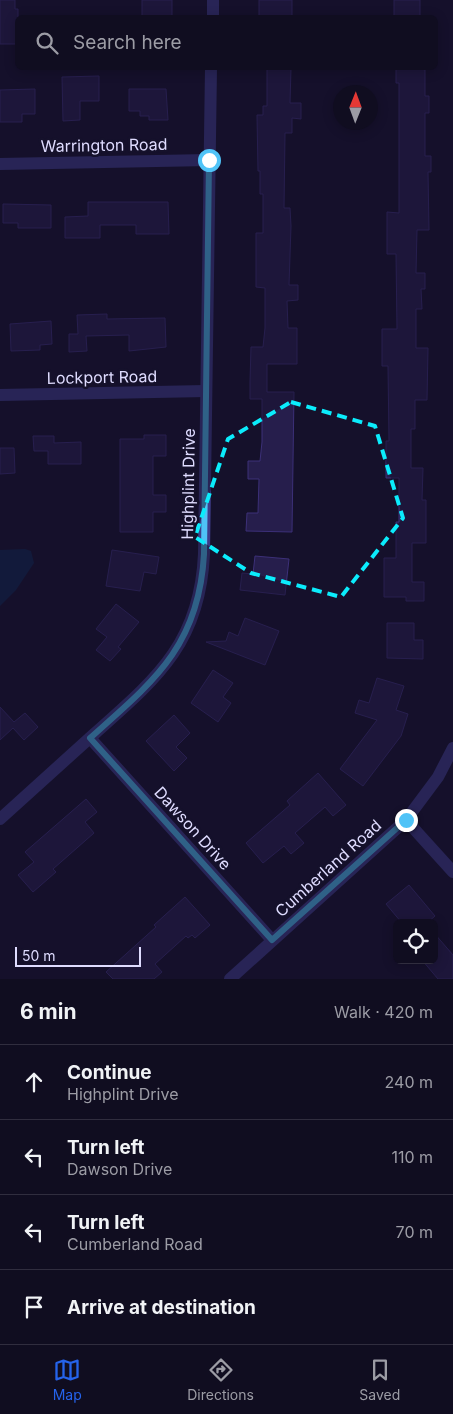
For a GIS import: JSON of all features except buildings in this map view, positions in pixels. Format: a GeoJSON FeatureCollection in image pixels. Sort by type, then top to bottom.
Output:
{"type":"FeatureCollection","features":[{"type":"Feature","properties":{"kind":"street"},"geometry":{"type":"LineString","coordinates":[[213,0],[213,15]]}},
{"type":"Feature","properties":{"kind":"street","name":"Highplint Drive"},"geometry":{"type":"LineString","coordinates":[[0,819],[150,683],[175,652],[198,603],[204,554],[211,70]]}},
{"type":"Feature","properties":{"kind":"street","name":"Warrington Road"},"geometry":{"type":"LineString","coordinates":[[0,164],[209,160]]}},
{"type":"Feature","properties":{"kind":"street","name":"Lockport Road"},"geometry":{"type":"LineString","coordinates":[[0,395],[206,391]]}},
{"type":"Feature","properties":{"kind":"street","name":"Dawson Drive"},"geometry":{"type":"LineString","coordinates":[[90,738],[272,940]]}},
{"type":"Feature","properties":{"kind":"street","name":"Cumberland Road"},"geometry":{"type":"LineString","coordinates":[[230,979],[406,820],[438,777],[453,748]]}},
{"type":"Feature","properties":{"kind":"street"},"geometry":{"type":"LineString","coordinates":[[406,820],[453,872]]}},
{"type":"Feature","properties":{"kind":"highlighted area"},"geometry":{"type":"Polygon","coordinates":[[[291,402],[375,426],[403,518],[341,597],[251,573],[195,537],[228,439],[291,402]]]}},
{"type":"Feature","properties":{"kind":"water"},"geometry":{"type":"Polygon","coordinates":[[[25,549],[31,551],[34,563],[16,590],[0,606],[0,550],[25,549]]]}},
{"type":"Feature","properties":{"kind":"route"},"geometry":{"type":"LineString","coordinates":[[209,160],[204,554],[198,603],[175,652],[163,668],[150,683],[90,738],[272,940],[406,820]]}}]}
